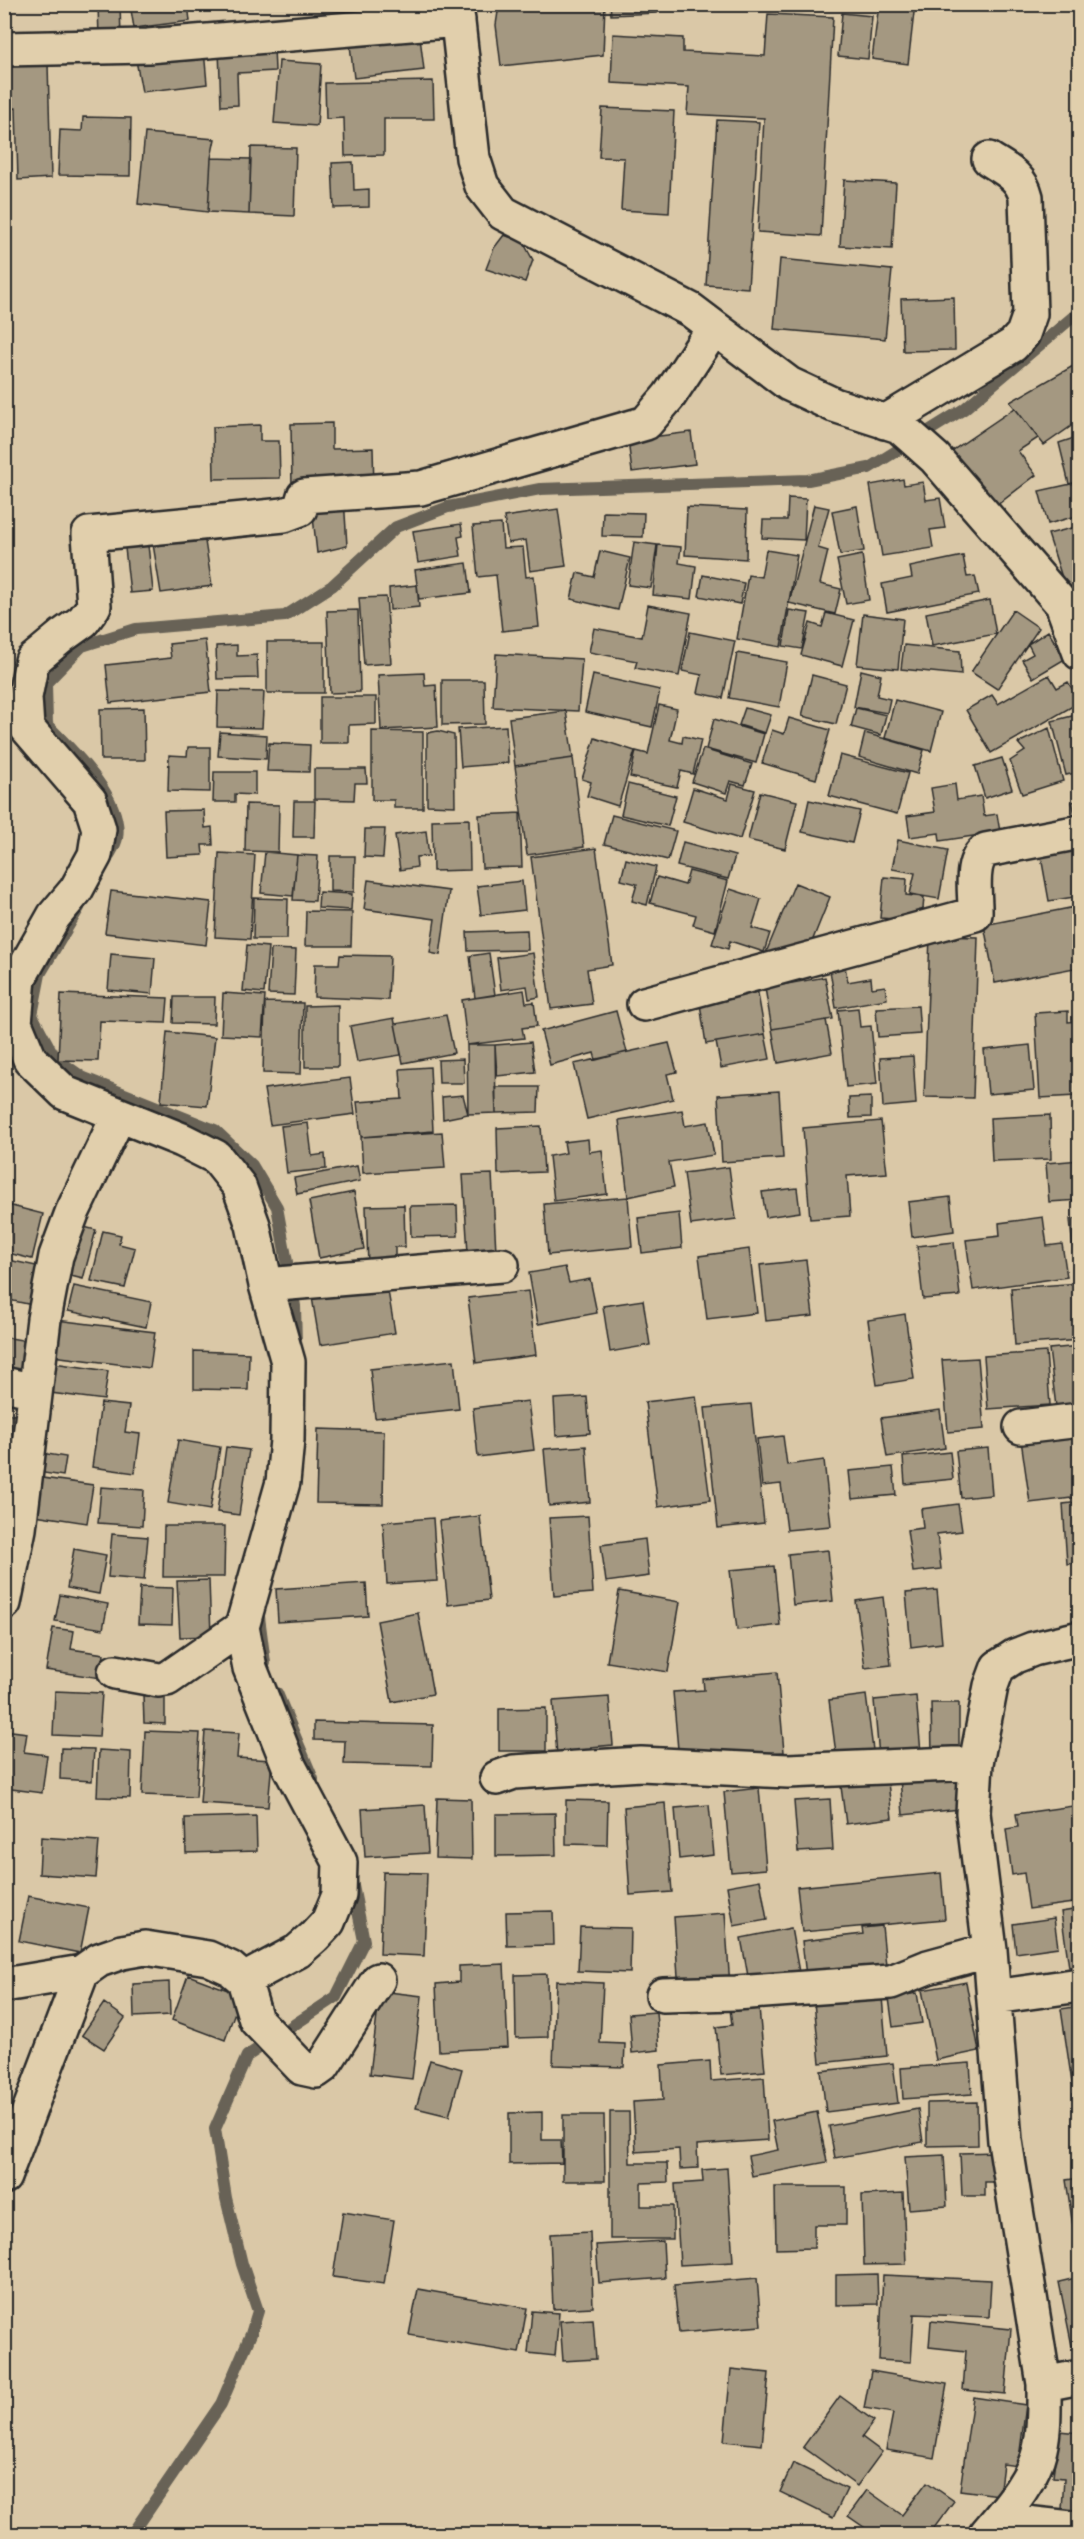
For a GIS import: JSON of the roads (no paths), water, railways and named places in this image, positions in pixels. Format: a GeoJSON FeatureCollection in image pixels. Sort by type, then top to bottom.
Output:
{"type":"FeatureCollection","features":[{"type":"Feature","properties":{"kind":"street"},"geometry":{"type":"LineString","coordinates":[[4,49],[148,46],[457,12],[473,158],[482,186],[503,213],[691,310],[789,384],[834,405],[892,424],[935,458],[1071,603],[1080,653]]}},
{"type":"Feature","properties":{"kind":"street"},"geometry":{"type":"LineString","coordinates":[[892,424],[1013,345],[1023,334],[1030,314],[1026,197],[1018,177],[989,159]]}},
{"type":"Feature","properties":{"kind":"street"},"geometry":{"type":"LineString","coordinates":[[244,1980],[298,1951],[328,1922],[339,1895],[340,1863],[289,1766],[250,1668],[242,1627],[282,1482],[287,1440],[286,1283],[253,1225],[239,1186],[216,1157],[182,1140],[118,1117],[65,1094],[30,1059],[15,1023],[19,978],[54,916],[76,890],[95,855],[99,829],[90,801],[27,728],[25,697],[32,662],[83,621],[94,606],[89,534],[284,515],[300,509],[304,496],[421,488],[646,423],[669,396],[714,328]]}},
{"type":"Feature","properties":{"kind":"street"},"geometry":{"type":"LineString","coordinates":[[644,1004],[975,914],[976,863],[986,850],[1080,832]]}},
{"type":"Feature","properties":{"kind":"street"},"geometry":{"type":"LineString","coordinates":[[4,1603],[19,1529],[20,1387],[56,1256],[72,1214],[118,1117]]}},
{"type":"Feature","properties":{"kind":"street"},"geometry":{"type":"LineString","coordinates":[[286,1283],[501,1265]]}},
{"type":"Feature","properties":{"kind":"street"},"geometry":{"type":"LineString","coordinates":[[1021,1427],[1080,1420]]}},
{"type":"Feature","properties":{"kind":"street"},"geometry":{"type":"LineString","coordinates":[[115,1672],[159,1680],[167,1678],[242,1627]]}},
{"type":"Feature","properties":{"kind":"street"},"geometry":{"type":"LineString","coordinates":[[992,2527],[1027,2478],[1040,2451],[1045,2417],[1044,2384],[1005,2141],[990,1950],[973,1813],[976,1763],[991,1686],[998,1667],[1032,1649],[1080,1638]]}},
{"type":"Feature","properties":{"kind":"street"},"geometry":{"type":"LineString","coordinates":[[497,1778],[514,1772],[640,1764],[788,1771],[976,1763]]}},
{"type":"Feature","properties":{"kind":"street"},"geometry":{"type":"LineString","coordinates":[[4,1985],[82,1972],[99,1960],[122,1952],[145,1948],[208,1958],[230,1968],[244,1980],[256,2020],[302,2068],[316,2071],[323,2066],[378,1980]]}},
{"type":"Feature","properties":{"kind":"street"},"geometry":{"type":"LineString","coordinates":[[663,1995],[736,1993],[891,1982],[928,1967],[990,1950]]}},
{"type":"Feature","properties":{"kind":"street"},"geometry":{"type":"LineString","coordinates":[[4,2177],[82,1972]]}},
{"type":"Feature","properties":{"kind":"street"},"geometry":{"type":"LineString","coordinates":[[994,1997],[1080,1985]]}},
{"type":"Feature","properties":{"kind":"street"},"geometry":{"type":"LineString","coordinates":[[1044,2384],[1080,2377]]}},
{"type":"Feature","properties":{"kind":"street"},"geometry":{"type":"LineString","coordinates":[[992,2527],[1080,2529]]}},
{"type":"Feature","properties":{"kind":"waterway"},"geometry":{"type":"LineString","coordinates":[[107,859],[117,838],[117,823],[113,807],[82,761],[47,725],[46,683],[82,646],[136,629],[285,616],[332,586],[396,527],[448,507],[540,489],[808,480],[869,468],[964,409],[1080,311]]}},
{"type":"Feature","properties":{"kind":"waterway"},"geometry":{"type":"LineString","coordinates":[[79,908],[40,974],[32,1015],[55,1058],[82,1077],[215,1130],[252,1165],[277,1207],[295,1306],[296,1344]]}},
{"type":"Feature","properties":{"kind":"waterway"},"geometry":{"type":"LineString","coordinates":[[258,1609],[265,1663]]}},
{"type":"Feature","properties":{"kind":"waterway"},"geometry":{"type":"LineString","coordinates":[[277,1693],[313,1779]]}},
{"type":"Feature","properties":{"kind":"waterway"},"geometry":{"type":"LineString","coordinates":[[132,2534],[221,2404],[251,2334],[258,2311],[242,2264],[226,2198],[215,2129],[247,2056],[336,1997],[364,1941],[351,1876]]}}]}
